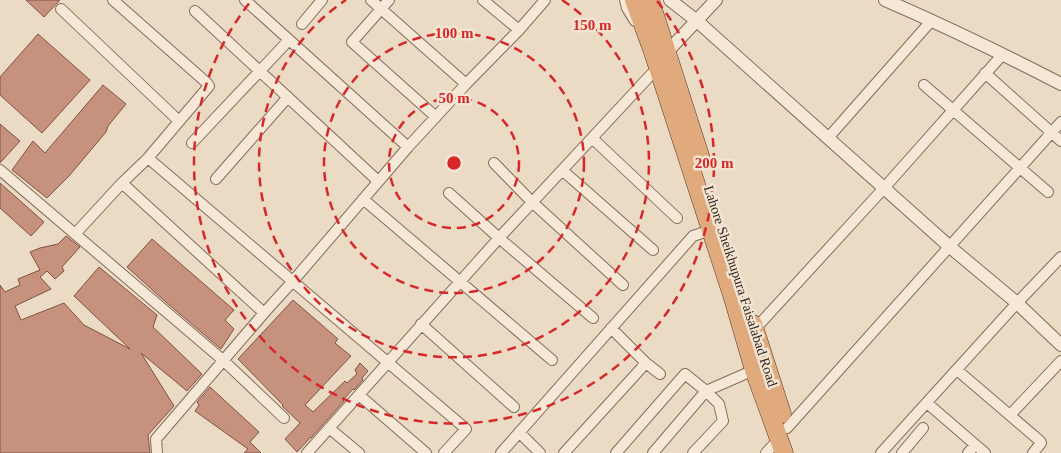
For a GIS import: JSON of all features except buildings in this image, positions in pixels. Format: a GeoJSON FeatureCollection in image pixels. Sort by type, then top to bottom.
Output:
{"type":"FeatureCollection","features":[{"type":"Feature","properties":{"kind":"highway","name":"Lahore Sheikhupura Faisalabad Road"},"geometry":{"type":"LineString","coordinates":[[645,1],[659,57],[754,370],[783,440],[796,453]]}},
{"type":"Feature","properties":{"kind":"highway","name":"Lahore Sheikhupura Faisalabad Road"},"geometry":{"type":"LineString","coordinates":[[645,1],[641,21],[659,57],[755,329],[783,440]]}},
{"type":"Feature","properties":{"kind":"street"},"geometry":{"type":"LineString","coordinates":[[75,234],[148,158],[209,86],[113,0]]}},
{"type":"Feature","properties":{"kind":"street"},"geometry":{"type":"LineString","coordinates":[[246,0],[408,147]]}},
{"type":"Feature","properties":{"kind":"street"},"geometry":{"type":"LineString","coordinates":[[302,24],[322,0]]}},
{"type":"Feature","properties":{"kind":"street"},"geometry":{"type":"LineString","coordinates":[[371,0],[466,84]]}},
{"type":"Feature","properties":{"kind":"street"},"geometry":{"type":"LineString","coordinates":[[389,0],[352,42],[436,117]]}},
{"type":"Feature","properties":{"kind":"street"},"geometry":{"type":"LineString","coordinates":[[483,0],[519,30]]}},
{"type":"Feature","properties":{"kind":"street"},"geometry":{"type":"LineString","coordinates":[[157,453],[156,439],[264,313],[408,147],[546,0]]}},
{"type":"Feature","properties":{"kind":"street"},"geometry":{"type":"LineString","coordinates":[[625,0],[627,8],[659,57]]}},
{"type":"Feature","properties":{"kind":"street"},"geometry":{"type":"LineString","coordinates":[[670,0],[697,21],[950,247],[1017,303],[1061,345]]}},
{"type":"Feature","properties":{"kind":"street"},"geometry":{"type":"LineString","coordinates":[[307,453],[421,324],[592,138],[659,57],[716,0]]}},
{"type":"Feature","properties":{"kind":"street"},"geometry":{"type":"LineString","coordinates":[[885,0],[932,20],[1061,84]]}},
{"type":"Feature","properties":{"kind":"street"},"geometry":{"type":"LineString","coordinates":[[61,10],[179,121]]}},
{"type":"Feature","properties":{"kind":"street"},"geometry":{"type":"LineString","coordinates":[[195,12],[378,181]]}},
{"type":"Feature","properties":{"kind":"street"},"geometry":{"type":"LineString","coordinates":[[828,138],[932,20]]}},
{"type":"Feature","properties":{"kind":"street"},"geometry":{"type":"LineString","coordinates":[[192,143],[289,40]]}},
{"type":"Feature","properties":{"kind":"street"},"geometry":{"type":"LineString","coordinates":[[755,329],[1003,54]]}},
{"type":"Feature","properties":{"kind":"street"},"geometry":{"type":"LineString","coordinates":[[985,73],[1061,141]]}},
{"type":"Feature","properties":{"kind":"street"},"geometry":{"type":"LineString","coordinates":[[924,85],[1048,192]]}},
{"type":"Feature","properties":{"kind":"street"},"geometry":{"type":"LineString","coordinates":[[216,179],[288,98]]}},
{"type":"Feature","properties":{"kind":"street"},"geometry":{"type":"LineString","coordinates":[[766,453],[783,440],[1061,122]]}},
{"type":"Feature","properties":{"kind":"street"},"geometry":{"type":"LineString","coordinates":[[592,138],[677,218]]}},
{"type":"Feature","properties":{"kind":"street"},"geometry":{"type":"LineString","coordinates":[[148,158],[466,429],[444,453]]}},
{"type":"Feature","properties":{"kind":"street"},"geometry":{"type":"LineString","coordinates":[[494,163],[532,202],[623,285]]}},
{"type":"Feature","properties":{"kind":"street"},"geometry":{"type":"LineString","coordinates":[[0,170],[224,361],[284,418]]}},
{"type":"Feature","properties":{"kind":"street"},"geometry":{"type":"LineString","coordinates":[[562,170],[653,250]]}},
{"type":"Feature","properties":{"kind":"street"},"geometry":{"type":"LineString","coordinates":[[122,184],[264,313]]}},
{"type":"Feature","properties":{"kind":"street"},"geometry":{"type":"LineString","coordinates":[[449,192],[499,238],[593,318]]}},
{"type":"Feature","properties":{"kind":"street"},"geometry":{"type":"LineString","coordinates":[[363,199],[552,360]]}},
{"type":"Feature","properties":{"kind":"street"},"geometry":{"type":"LineString","coordinates":[[501,453],[693,236],[711,230]]}},
{"type":"Feature","properties":{"kind":"street"},"geometry":{"type":"LineString","coordinates":[[882,453],[1017,303],[1059,263]]}},
{"type":"Feature","properties":{"kind":"street"},"geometry":{"type":"LineString","coordinates":[[421,324],[514,407]]}},
{"type":"Feature","properties":{"kind":"street"},"geometry":{"type":"LineString","coordinates":[[611,328],[646,363],[660,374]]}},
{"type":"Feature","properties":{"kind":"street"},"geometry":{"type":"LineString","coordinates":[[1010,415],[1061,360]]}},
{"type":"Feature","properties":{"kind":"street"},"geometry":{"type":"LineString","coordinates":[[564,453],[646,363]]}},
{"type":"Feature","properties":{"kind":"street"},"geometry":{"type":"LineString","coordinates":[[652,453],[706,391],[754,370]]}},
{"type":"Feature","properties":{"kind":"street"},"geometry":{"type":"LineString","coordinates":[[957,370],[1042,443],[1033,453]]}},
{"type":"Feature","properties":{"kind":"street"},"geometry":{"type":"LineString","coordinates":[[616,453],[685,374],[706,391],[718,404],[723,421],[693,453]]}},
{"type":"Feature","properties":{"kind":"street"},"geometry":{"type":"LineString","coordinates":[[359,395],[426,453]]}},
{"type":"Feature","properties":{"kind":"street"},"geometry":{"type":"LineString","coordinates":[[927,404],[985,453]]}},
{"type":"Feature","properties":{"kind":"street"},"geometry":{"type":"LineString","coordinates":[[329,428],[359,453]]}},
{"type":"Feature","properties":{"kind":"street"},"geometry":{"type":"LineString","coordinates":[[902,453],[923,428]]}},
{"type":"Feature","properties":{"kind":"street"},"geometry":{"type":"LineString","coordinates":[[519,432],[540,453]]}},
{"type":"Feature","properties":{"kind":"street"},"geometry":{"type":"LineString","coordinates":[[968,453],[975,445]]}}]}
